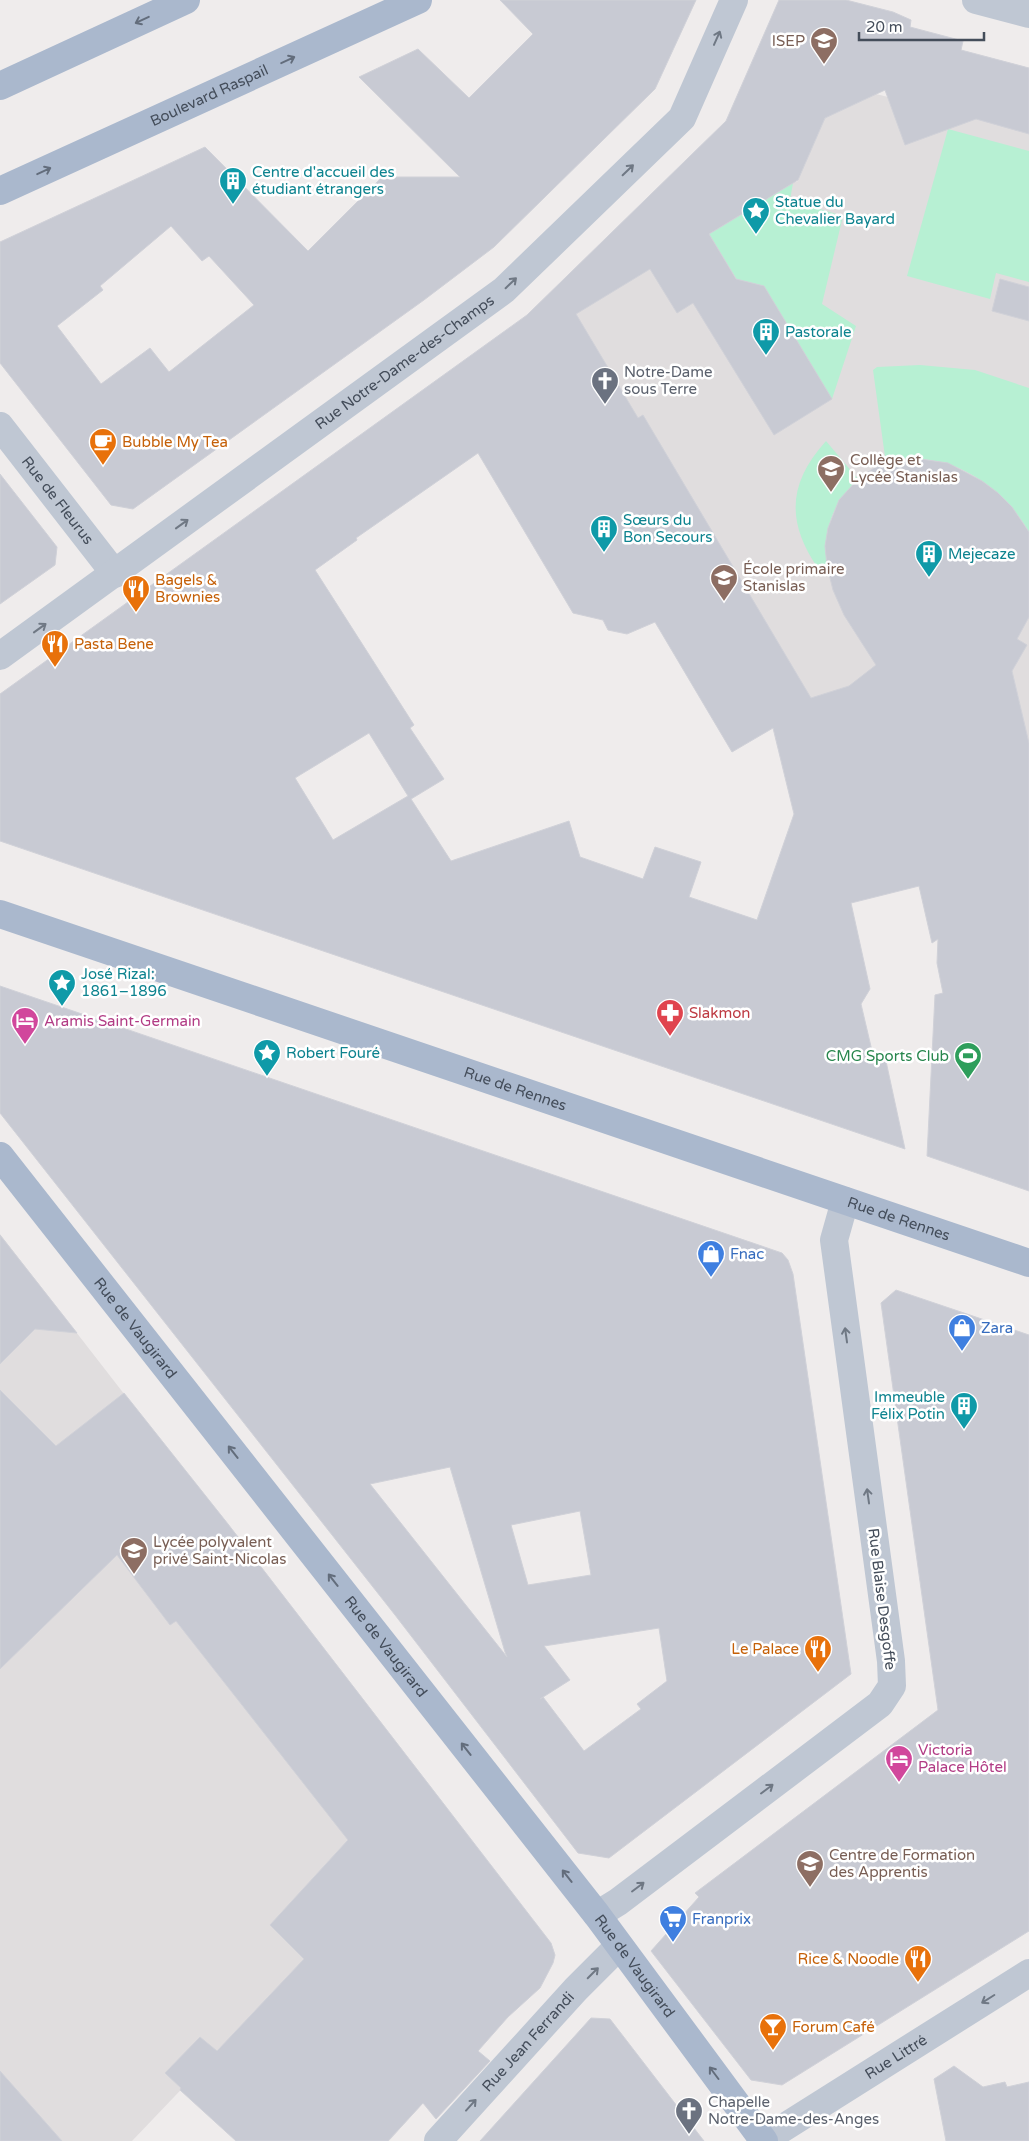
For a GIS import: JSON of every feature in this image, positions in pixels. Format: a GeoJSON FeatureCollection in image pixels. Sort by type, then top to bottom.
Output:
{"type":"FeatureCollection","features":[{"type":"Feature","properties":{"kind":"main road"},"geometry":{"type":"LineString","coordinates":[[0,86],[186,0]]}},
{"type":"Feature","properties":{"kind":"main road","name":"Boulevard Raspail"},"geometry":{"type":"LineString","coordinates":[[0,191],[418,0]]}},
{"type":"Feature","properties":{"kind":"main road","name":"Rue de Rennes"},"geometry":{"type":"LineString","coordinates":[[0,914],[1029,1264]]}},
{"type":"Feature","properties":{"kind":"main road","name":"Rue de Vaugirard"},"geometry":{"type":"LineString","coordinates":[[0,1157],[597,1914],[764,2140]]}},
{"type":"Feature","properties":{"kind":"street","name":"Rue Notre-Dame-des-Champs"},"geometry":{"type":"LineString","coordinates":[[0,656],[504,290],[682,118],[734,0]]}},
{"type":"Feature","properties":{"kind":"street"},"geometry":{"type":"LineString","coordinates":[[976,0],[1029,14]]}},
{"type":"Feature","properties":{"kind":"street","name":"Rue de Fleurus"},"geometry":{"type":"LineString","coordinates":[[0,426],[115,574]]}},
{"type":"Feature","properties":{"kind":"street","name":"Rue Blaise Desgoffe"},"geometry":{"type":"LineString","coordinates":[[597,1914],[618,1902],[880,1704],[892,1686],[890,1651],[834,1240],[844,1201]]}},
{"type":"Feature","properties":{"kind":"street","name":"Rue Jean Ferrandi"},"geometry":{"type":"LineString","coordinates":[[438,2141],[576,1989],[619,1946]]}},
{"type":"Feature","properties":{"kind":"street","name":"Rue Littré"},"geometry":{"type":"LineString","coordinates":[[764,2140],[1029,1973]]}},
{"type":"Feature","properties":{"kind":"shaded area","name":"Collège et Lycée Stanislas"},"geometry":{"type":"Polygon","coordinates":[[[961,50],[1029,68],[1029,743],[1012,671],[787,748],[527,315],[707,140],[797,182],[829,109],[836,113],[876,94],[888,97],[961,50]]]}},
{"type":"Feature","properties":{"kind":"shaded area"},"geometry":{"type":"Polygon","coordinates":[[[0,1234],[228,1524],[447,1808],[423,2103],[389,2141],[315,2141],[217,2052],[132,2141],[62,2141],[0,2072],[0,1234]]]}},
{"type":"Feature","properties":{"kind":"green space"},"geometry":{"type":"Polygon","coordinates":[[[948,129],[1029,151],[1029,282],[996,273],[990,299],[907,276],[948,129]]]}},
{"type":"Feature","properties":{"kind":"green space"},"geometry":{"type":"Polygon","coordinates":[[[793,183],[790,200],[843,216],[822,304],[856,326],[832,399],[742,288],[709,234],[793,183]]]}},
{"type":"Feature","properties":{"kind":"green space"},"geometry":{"type":"Polygon","coordinates":[[[920,365],[975,370],[1029,388],[1029,532],[1003,498],[968,472],[948,464],[928,460],[907,459],[886,464],[873,370],[877,367],[920,365]]]}},
{"type":"Feature","properties":{"kind":"green space"},"geometry":{"type":"Polygon","coordinates":[[[826,441],[858,479],[841,499],[831,518],[826,552],[827,566],[818,568],[800,535],[796,519],[796,503],[798,488],[804,472],[826,441]]]}},
{"type":"Feature","properties":{"kind":"building"},"geometry":{"type":"Polygon","coordinates":[[[500,0],[696,0],[655,89],[494,247],[424,300],[133,509],[111,505],[0,363],[0,242],[205,147],[308,251],[382,177],[460,177],[359,77],[418,49],[469,98],[533,34],[500,0]],[[171,226],[100,286],[103,290],[57,326],[101,384],[150,348],[169,372],[254,305],[209,256],[202,261],[171,226]]]}},
{"type":"Feature","properties":{"kind":"building"},"geometry":{"type":"Polygon","coordinates":[[[779,0],[846,0],[893,12],[911,20],[910,27],[963,41],[961,50],[1029,68],[1029,134],[976,119],[905,145],[885,90],[825,118],[798,180],[709,234],[736,279],[764,286],[832,399],[774,435],[693,303],[677,313],[650,269],[576,314],[638,418],[643,415],[811,698],[849,686],[876,665],[844,615],[833,590],[827,566],[825,546],[828,528],[839,500],[858,479],[874,468],[898,460],[913,458],[948,463],[982,481],[998,493],[1012,507],[1029,532],[1029,617],[1017,639],[1027,645],[1012,671],[1029,743],[1029,1191],[927,1156],[935,995],[943,993],[937,963],[938,939],[932,943],[919,886],[851,903],[870,989],[861,1004],[873,1055],[884,1052],[905,1149],[0,841],[0,694],[527,315],[726,121],[779,0]],[[478,453],[356,538],[357,540],[315,570],[414,725],[410,728],[444,779],[411,799],[451,861],[569,821],[580,857],[643,879],[655,847],[701,862],[689,897],[757,920],[794,814],[773,728],[732,752],[655,622],[627,634],[608,630],[603,620],[573,613],[478,453]],[[369,733],[295,778],[333,840],[408,796],[369,733]]]}},
{"type":"Feature","properties":{"kind":"building"},"geometry":{"type":"Polygon","coordinates":[[[1000,279],[1029,287],[1029,321],[992,311],[1000,279]]]}},
{"type":"Feature","properties":{"kind":"building"},"geometry":{"type":"Polygon","coordinates":[[[0,474],[57,547],[55,565],[0,604],[0,474]]]}},
{"type":"Feature","properties":{"kind":"building"},"geometry":{"type":"Polygon","coordinates":[[[0,986],[782,1253],[788,1260],[793,1274],[851,1674],[609,1858],[578,1853],[395,1615],[0,1113],[0,986]],[[450,1467],[370,1484],[507,1657],[450,1467]],[[580,1511],[511,1525],[528,1585],[591,1575],[580,1511]],[[659,1628],[544,1646],[570,1680],[543,1697],[584,1751],[641,1709],[637,1704],[667,1681],[659,1628]]]}},
{"type":"Feature","properties":{"kind":"building"},"geometry":{"type":"Polygon","coordinates":[[[0,1235],[77,1333],[35,1329],[0,1364],[0,1235]]]}},
{"type":"Feature","properties":{"kind":"building"},"geometry":{"type":"Polygon","coordinates":[[[896,1290],[1029,1335],[1029,1931],[782,2085],[751,2080],[651,1951],[699,1897],[695,1893],[938,1710],[881,1303],[896,1290]]]}},
{"type":"Feature","properties":{"kind":"building"},"geometry":{"type":"Polygon","coordinates":[[[0,1390],[56,1446],[124,1393],[228,1524],[551,1943],[555,1955],[540,1988],[508,2017],[478,2051],[490,2061],[436,2119],[423,2103],[388,2141],[236,2141],[180,2090],[181,2088],[165,2073],[200,2037],[217,2051],[304,1959],[270,1925],[348,1840],[176,1621],[170,1625],[117,1555],[0,1669],[0,1390]]]}},
{"type":"Feature","properties":{"kind":"building"},"geometry":{"type":"Polygon","coordinates":[[[591,2018],[610,2019],[704,2141],[480,2141],[591,2018]]]}},
{"type":"Feature","properties":{"kind":"building"},"geometry":{"type":"Polygon","coordinates":[[[954,2066],[983,2087],[1005,2082],[1007,2087],[1029,2082],[1029,2141],[946,2141],[934,2079],[954,2066]]]}},
{"type":"Feature","properties":{"kind":"building"},"geometry":{"type":"Polygon","coordinates":[[[0,2071],[62,2141],[0,2141],[0,2071]]]}},
{"type":"Feature","properties":{"kind":"place","name":"ISEP"},"geometry":{"type":"Point","coordinates":[824,65]}},
{"type":"Feature","properties":{"kind":"place","name":"Centre d'accueil des étudiant étrangers"},"geometry":{"type":"Point","coordinates":[233,205]}},
{"type":"Feature","properties":{"kind":"place","name":"Statue du Chevalier Bayard"},"geometry":{"type":"Point","coordinates":[756,235]}},
{"type":"Feature","properties":{"kind":"place","name":"Pastorale"},"geometry":{"type":"Point","coordinates":[766,356]}},
{"type":"Feature","properties":{"kind":"place","name":"Notre-Dame sous Terre"},"geometry":{"type":"Point","coordinates":[605,405]}},
{"type":"Feature","properties":{"kind":"place","name":"Bubble My Tea"},"geometry":{"type":"Point","coordinates":[103,466]}},
{"type":"Feature","properties":{"kind":"place","name":"Collège et Lycée Stanislas"},"geometry":{"type":"Point","coordinates":[831,493]}},
{"type":"Feature","properties":{"kind":"place","name":"Sœurs du Bon Secours"},"geometry":{"type":"Point","coordinates":[604,553]}},
{"type":"Feature","properties":{"kind":"place","name":"Mejecaze"},"geometry":{"type":"Point","coordinates":[929,578]}},
{"type":"Feature","properties":{"kind":"place","name":"École primaire Stanislas"},"geometry":{"type":"Point","coordinates":[724,602]}},
{"type":"Feature","properties":{"kind":"place","name":"Bagels & Brownies"},"geometry":{"type":"Point","coordinates":[136,613]}},
{"type":"Feature","properties":{"kind":"place","name":"Pasta Bene"},"geometry":{"type":"Point","coordinates":[55,668]}},
{"type":"Feature","properties":{"kind":"place","name":"José Rizal: 1861–1896"},"geometry":{"type":"Point","coordinates":[62,1007]}},
{"type":"Feature","properties":{"kind":"place","name":"Slakmon"},"geometry":{"type":"Point","coordinates":[670,1037]}},
{"type":"Feature","properties":{"kind":"place","name":"Aramis Saint-Germain"},"geometry":{"type":"Point","coordinates":[25,1045]}},
{"type":"Feature","properties":{"kind":"place","name":"Robert Fouré"},"geometry":{"type":"Point","coordinates":[267,1077]}},
{"type":"Feature","properties":{"kind":"place","name":"CMG Sports Club"},"geometry":{"type":"Point","coordinates":[968,1080]}},
{"type":"Feature","properties":{"kind":"place","name":"Fnac"},"geometry":{"type":"Point","coordinates":[711,1278]}},
{"type":"Feature","properties":{"kind":"place","name":"Zara"},"geometry":{"type":"Point","coordinates":[962,1352]}},
{"type":"Feature","properties":{"kind":"place","name":"Immeuble Félix Potin"},"geometry":{"type":"Point","coordinates":[964,1430]}},
{"type":"Feature","properties":{"kind":"place","name":"Lycée polyvalent privé Saint-Nicolas"},"geometry":{"type":"Point","coordinates":[134,1575]}},
{"type":"Feature","properties":{"kind":"place","name":"Le Palace"},"geometry":{"type":"Point","coordinates":[818,1673]}},
{"type":"Feature","properties":{"kind":"place","name":"Victoria Palace Hôtel"},"geometry":{"type":"Point","coordinates":[899,1783]}},
{"type":"Feature","properties":{"kind":"place","name":"Centre de Formation des Apprentis"},"geometry":{"type":"Point","coordinates":[810,1888]}},
{"type":"Feature","properties":{"kind":"place","name":"Franprix"},"geometry":{"type":"Point","coordinates":[673,1943]}},
{"type":"Feature","properties":{"kind":"place","name":"Rice & Noodle"},"geometry":{"type":"Point","coordinates":[918,1983]}},
{"type":"Feature","properties":{"kind":"place","name":"Forum Café"},"geometry":{"type":"Point","coordinates":[773,2051]}},
{"type":"Feature","properties":{"kind":"place","name":"Chapelle Notre-Dame-des-Anges"},"geometry":{"type":"Point","coordinates":[689,2135]}}]}
